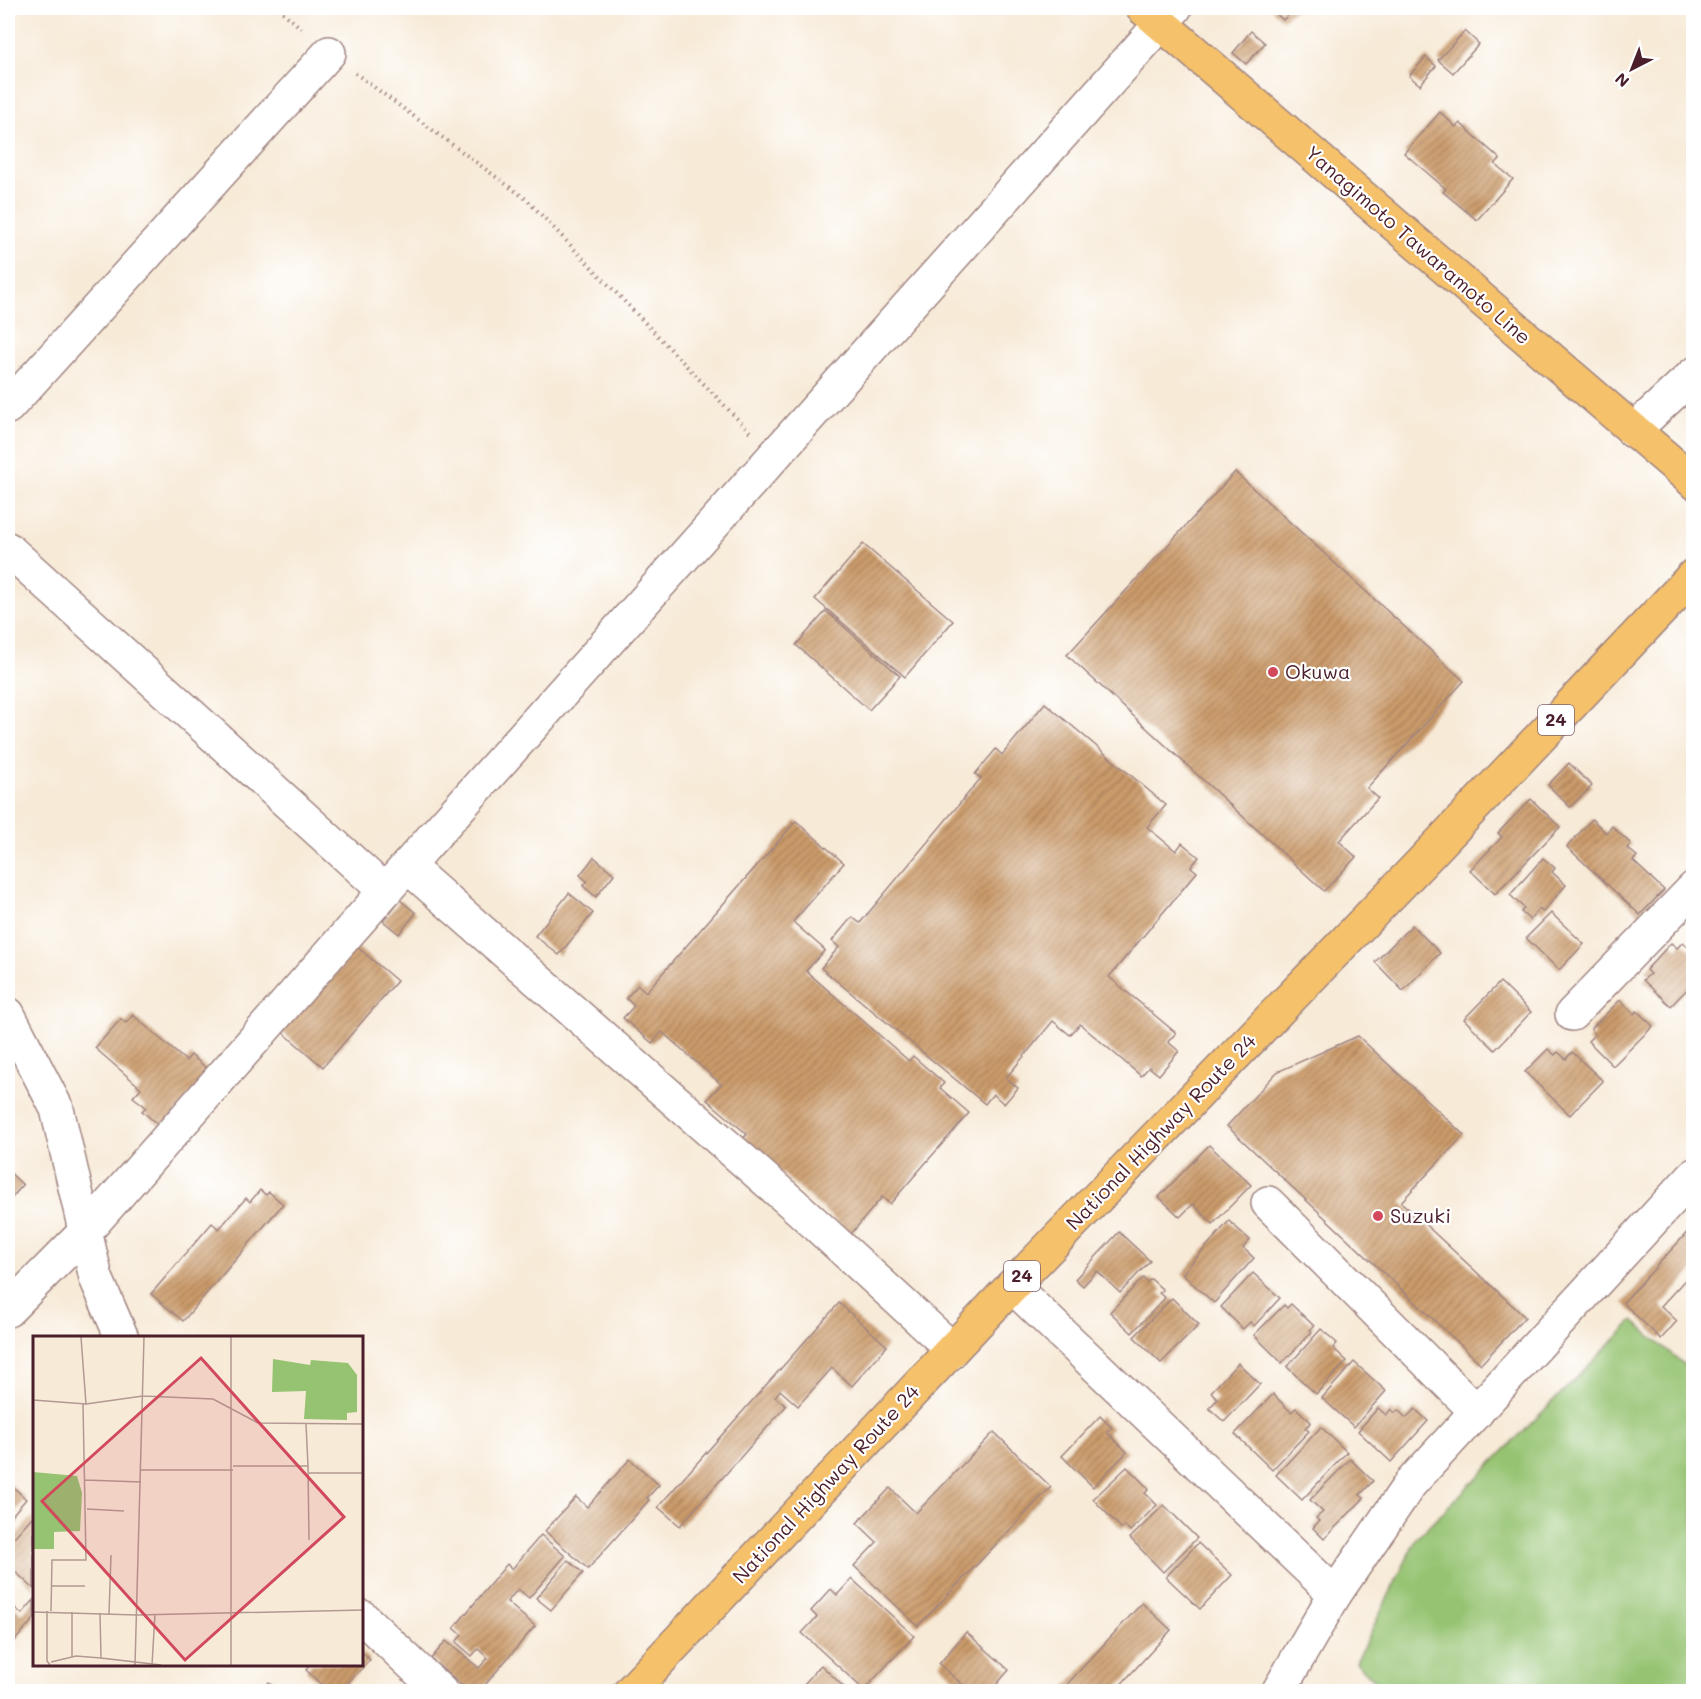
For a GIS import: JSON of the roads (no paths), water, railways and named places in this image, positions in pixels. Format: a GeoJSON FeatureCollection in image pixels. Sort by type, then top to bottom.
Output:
{"type":"FeatureCollection","features":[{"type":"Feature","properties":{"kind":"main road","name":"Yanagimoto Tawaramoto Line"},"geometry":{"type":"LineString","coordinates":[[1160,13],[1633,431],[1694,482]]}},
{"type":"Feature","properties":{"kind":"main road","name":"National Highway Route 24"},"geometry":{"type":"LineString","coordinates":[[630,1692],[1012,1286],[1456,827],[1694,575]]}},
{"type":"Feature","properties":{"kind":"street"},"geometry":{"type":"LineString","coordinates":[[8,1310],[86,1231],[407,866],[774,456],[1160,13]]}},
{"type":"Feature","properties":{"kind":"street"},"geometry":{"type":"LineString","coordinates":[[8,407],[329,53]]}},
{"type":"Feature","properties":{"kind":"street"},"geometry":{"type":"LineString","coordinates":[[1633,431],[1694,374]]}},
{"type":"Feature","properties":{"kind":"street"},"geometry":{"type":"LineString","coordinates":[[8,549],[386,891]]}},
{"type":"Feature","properties":{"kind":"street"},"geometry":{"type":"LineString","coordinates":[[407,866],[799,1209],[940,1338],[949,1354]]}},
{"type":"Feature","properties":{"kind":"street"},"geometry":{"type":"LineString","coordinates":[[1572,1014],[1694,888]]}},
{"type":"Feature","properties":{"kind":"street"},"geometry":{"type":"LineString","coordinates":[[8,1014],[57,1108],[96,1278],[121,1336]]}},
{"type":"Feature","properties":{"kind":"street"},"geometry":{"type":"LineString","coordinates":[[1278,1692],[1335,1594],[1410,1484],[1694,1175]]}},
{"type":"Feature","properties":{"kind":"street"},"geometry":{"type":"LineString","coordinates":[[1268,1203],[1477,1412]]}},
{"type":"Feature","properties":{"kind":"street"},"geometry":{"type":"LineString","coordinates":[[1012,1286],[1335,1594]]}},
{"type":"Feature","properties":{"kind":"street"},"geometry":{"type":"LineString","coordinates":[[363,1618],[441,1692]]}},
{"type":"Feature","properties":{"kind":"place","name":"Okuwa"},"geometry":{"type":"Point","coordinates":[1273,672]}},
{"type":"Feature","properties":{"kind":"place","name":"Suzuki"},"geometry":{"type":"Point","coordinates":[1378,1216]}}]}
